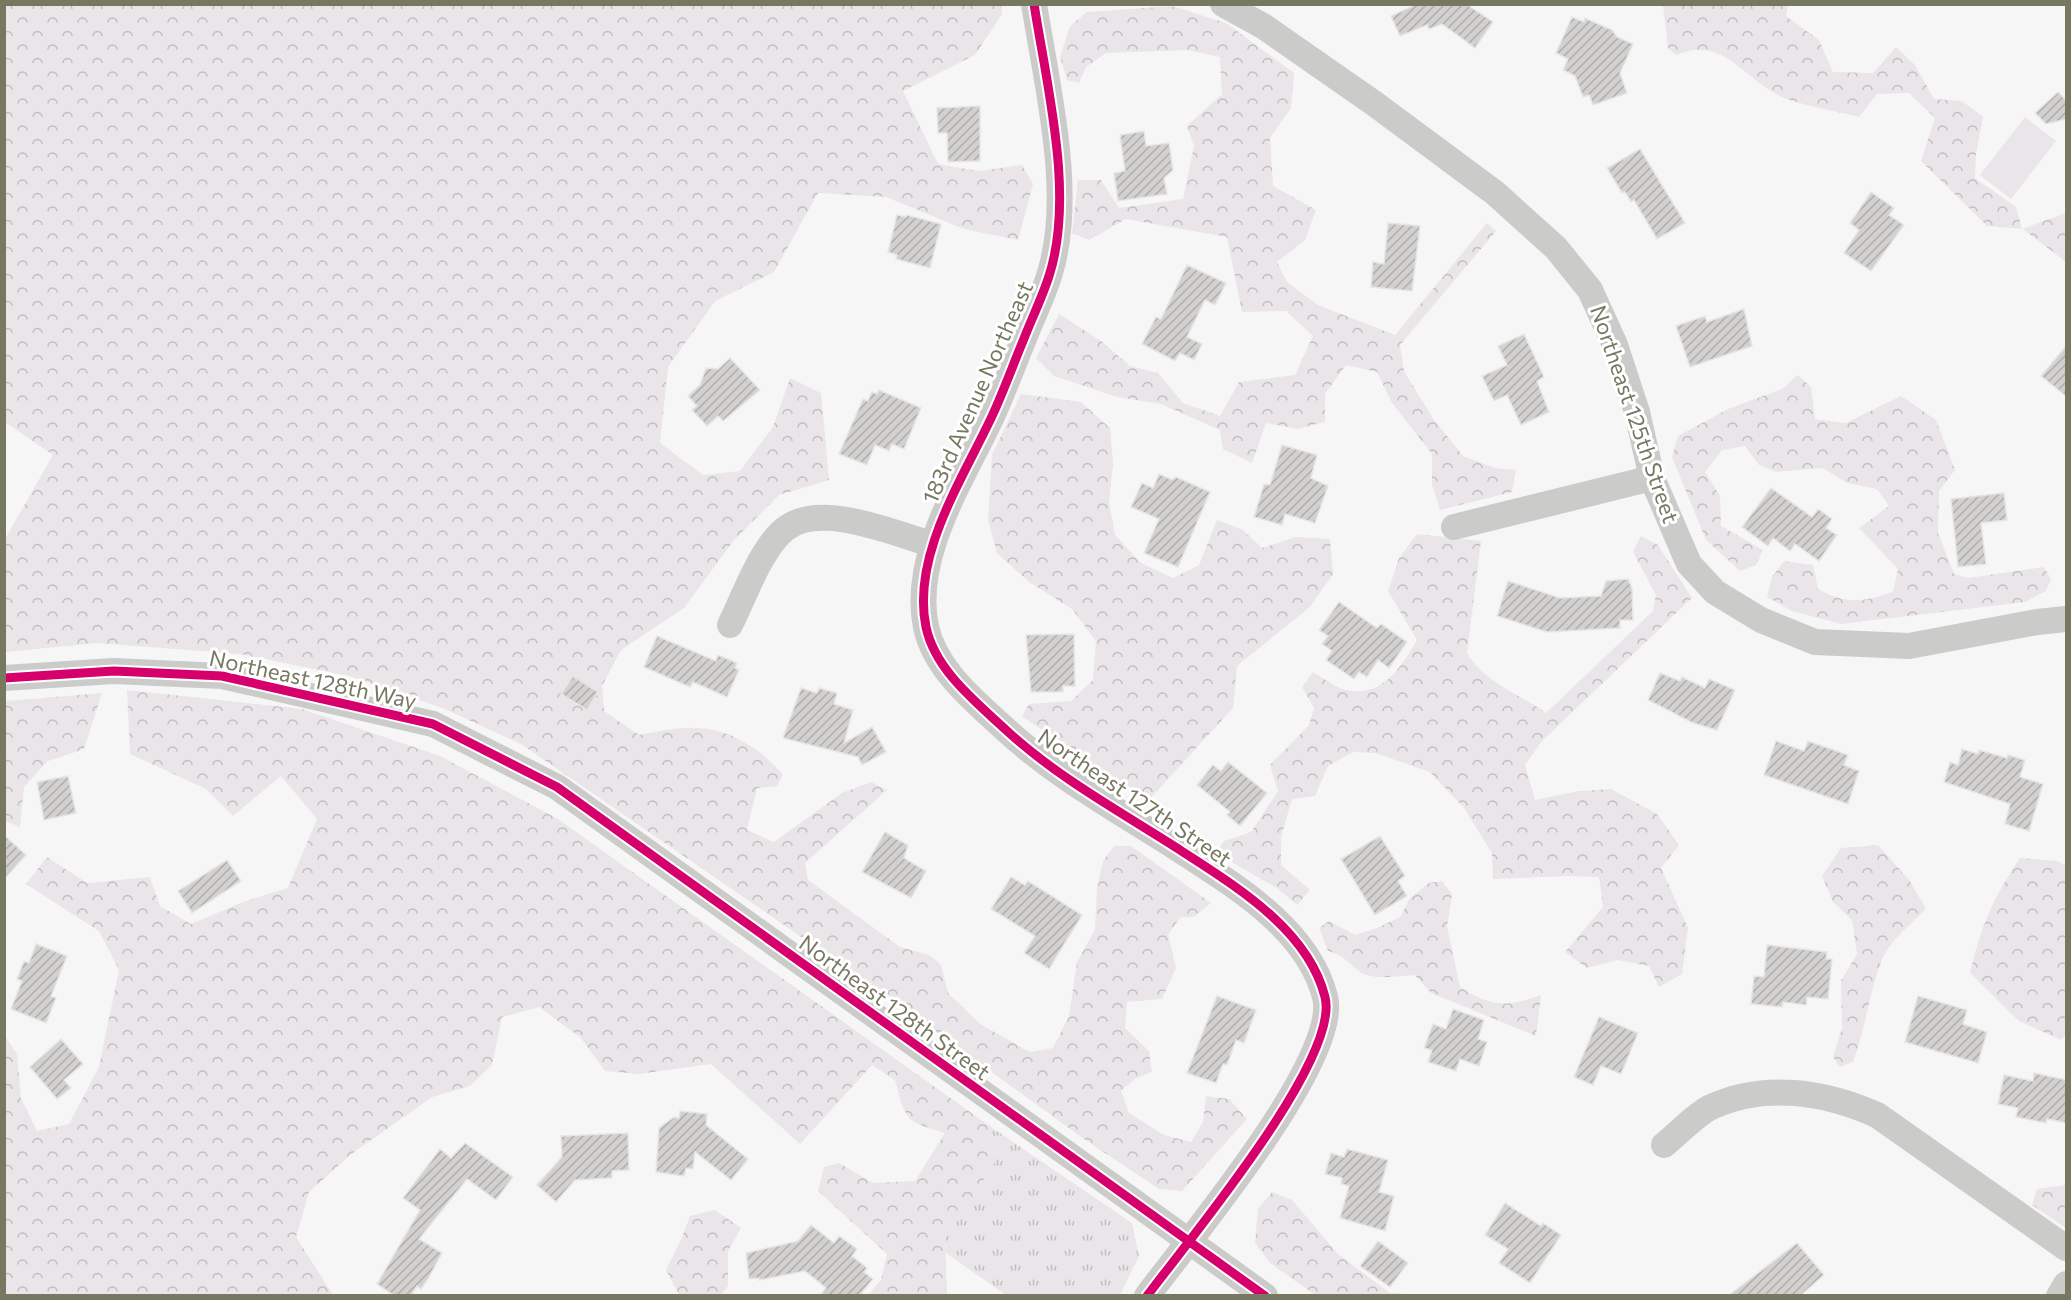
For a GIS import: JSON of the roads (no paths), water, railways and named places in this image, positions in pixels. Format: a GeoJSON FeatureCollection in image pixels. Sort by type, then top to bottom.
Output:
{"type":"FeatureCollection","features":[{"type":"Feature","properties":{"kind":"street","name":"183rd Avenue Northeast"},"geometry":{"type":"LineString","coordinates":[[931,544],[996,408],[1050,274],[1061,215],[1052,122],[1034,4]]}},
{"type":"Feature","properties":{"kind":"street","name":"Northeast 125th Street"},"geometry":{"type":"LineString","coordinates":[[1223,4],[1263,26],[1375,104],[1495,193],[1556,248],[1590,290],[1615,345],[1637,412],[1652,478],[1689,564],[1715,592],[1761,621],[1815,642],[1909,646],[2037,622],[2067,619]]}},
{"type":"Feature","properties":{"kind":"street"},"geometry":{"type":"LineString","coordinates":[[1454,527],[1652,478]]}},
{"type":"Feature","properties":{"kind":"street"},"geometry":{"type":"LineString","coordinates":[[730,624],[766,552],[785,528],[811,518],[848,519],[931,544]]}},
{"type":"Feature","properties":{"kind":"street","name":"Northeast 127th Street"},"geometry":{"type":"LineString","coordinates":[[931,544],[923,599],[926,630],[941,662],[964,692],[1035,757],[1193,859],[1260,907],[1296,940],[1317,973],[1327,1002],[1322,1033],[1302,1080],[1253,1153],[1147,1296]]}},
{"type":"Feature","properties":{"kind":"street","name":"Northeast 128th Way"},"geometry":{"type":"LineString","coordinates":[[4,678],[114,671],[222,676],[433,724],[498,756]]}},
{"type":"Feature","properties":{"kind":"street","name":"Northeast 128th Street"},"geometry":{"type":"LineString","coordinates":[[498,756],[556,787],[1265,1296]]}},
{"type":"Feature","properties":{"kind":"street"},"geometry":{"type":"LineString","coordinates":[[1664,1145],[1709,1108],[1747,1094],[1799,1093],[1845,1101],[1877,1116],[2067,1248]]}},
{"type":"Feature","properties":{"kind":"street"},"geometry":{"type":"LineString","coordinates":[[2059,1296],[2067,1284]]}}]}
